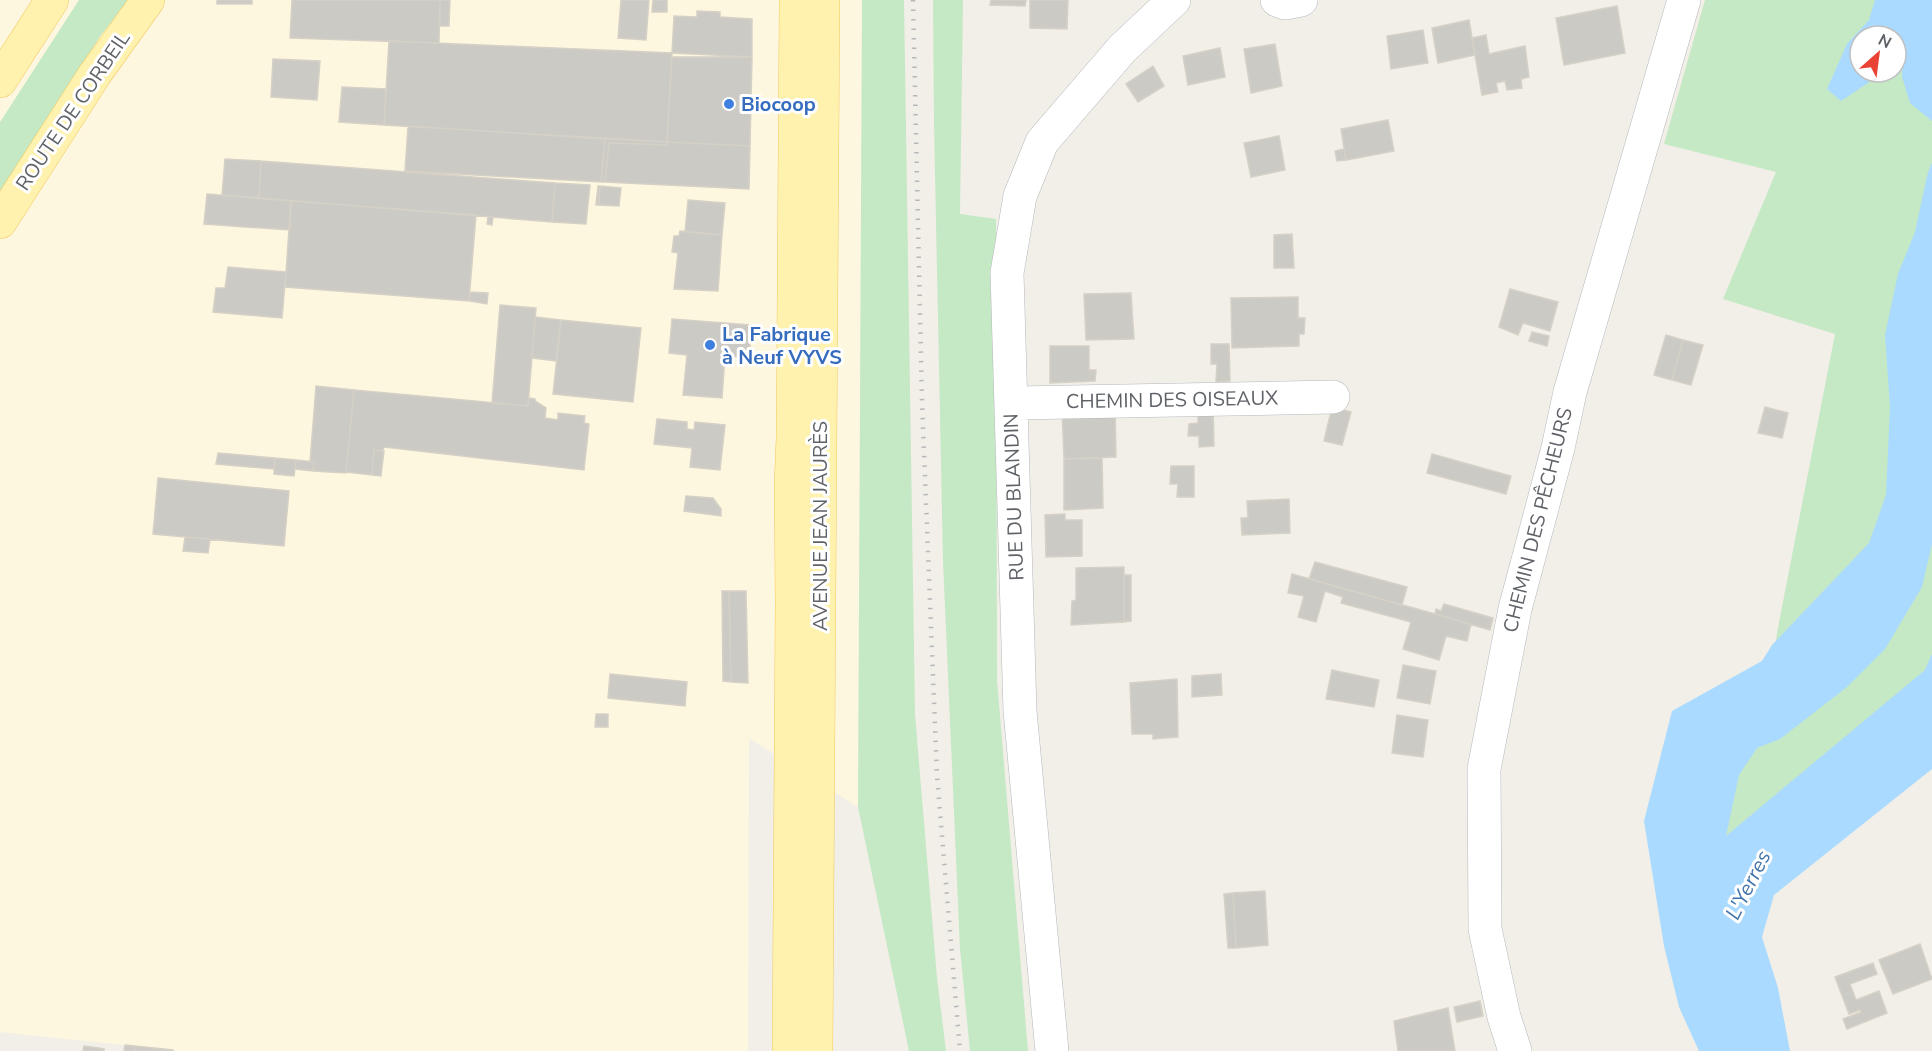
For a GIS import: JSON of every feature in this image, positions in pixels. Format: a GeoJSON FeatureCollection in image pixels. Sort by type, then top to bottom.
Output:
{"type":"FeatureCollection","features":[{"type":"Feature","properties":{"kind":"main road"},"geometry":{"type":"LineString","coordinates":[[0,81],[52,0]]}},
{"type":"Feature","properties":{"kind":"main road","name":"ROUTE DE CORBEIL"},"geometry":{"type":"LineString","coordinates":[[0,222],[95,74],[148,0]]}},
{"type":"Feature","properties":{"kind":"main road"},"geometry":{"type":"LineString","coordinates":[[789,1051],[792,603],[806,483],[793,438],[796,0]]}},
{"type":"Feature","properties":{"kind":"main road","name":"AVENUE JEAN JAURÈS"},"geometry":{"type":"LineString","coordinates":[[816,1051],[806,483],[823,0]]}},
{"type":"Feature","properties":{"kind":"street","name":"RUE DU BLANDIN"},"geometry":{"type":"LineString","coordinates":[[1052,1051],[1020,711],[1007,273],[1020,196],[1042,142],[1122,49],[1174,0]]}},
{"type":"Feature","properties":{"kind":"street"},"geometry":{"type":"LineString","coordinates":[[1278,0],[1286,3],[1301,0]]}},
{"type":"Feature","properties":{"kind":"street","name":"CHEMIN DES PÊCHEURS"},"geometry":{"type":"LineString","coordinates":[[1515,1051],[1504,1017],[1485,929],[1484,768],[1515,609],[1558,448],[1570,392],[1684,0]]}},
{"type":"Feature","properties":{"kind":"street","name":"CHEMIN DES OISEAUX"},"geometry":{"type":"LineString","coordinates":[[1011,403],[1333,397]]}},
{"type":"Feature","properties":{"kind":"shaded area"},"geometry":{"type":"Polygon","coordinates":[[[0,0],[863,0],[858,807],[749,738],[748,1051],[181,1051],[0,1032],[0,0]]]}},
{"type":"Feature","properties":{"kind":"green space"},"geometry":{"type":"Polygon","coordinates":[[[79,0],[129,0],[101,35],[0,194],[0,122],[79,0]]]}},
{"type":"Feature","properties":{"kind":"green space"},"geometry":{"type":"Polygon","coordinates":[[[862,0],[904,0],[915,715],[937,978],[946,1051],[909,1051],[858,807],[862,0]]]}},
{"type":"Feature","properties":{"kind":"green space"},"geometry":{"type":"Polygon","coordinates":[[[933,0],[963,0],[960,214],[996,219],[997,680],[1028,1051],[970,1051],[960,949],[943,561],[933,0]]]}},
{"type":"Feature","properties":{"kind":"green space"},"geometry":{"type":"Polygon","coordinates":[[[1705,0],[1879,0],[1867,24],[1848,24],[1848,63],[1837,85],[1848,79],[1848,84],[1908,84],[1908,53],[1932,56],[1932,215],[1890,545],[1773,669],[1777,633],[1835,334],[1723,299],[1776,172],[1664,144],[1705,0]]]}},
{"type":"Feature","properties":{"kind":"green space"},"geometry":{"type":"Polygon","coordinates":[[[1932,401],[1932,689],[1743,838],[1710,834],[1729,735],[1911,590],[1932,401]]]}},
{"type":"Feature","properties":{"kind":"water"},"geometry":{"type":"Polygon","coordinates":[[[1875,0],[1932,0],[1932,121],[1910,103],[1904,84],[1908,84],[1908,24],[1865,24],[1869,20],[1875,0]]]}},
{"type":"Feature","properties":{"kind":"water"},"geometry":{"type":"Polygon","coordinates":[[[1847,44],[1848,84],[1866,84],[1841,101],[1827,89],[1847,44]]]}},
{"type":"Feature","properties":{"kind":"water","name":"L'Yerres"},"geometry":{"type":"Polygon","coordinates":[[[1932,163],[1932,544],[1922,587],[1885,649],[1847,687],[1780,739],[1757,748],[1739,775],[1726,836],[1925,670],[1932,654],[1932,769],[1774,895],[1762,937],[1778,988],[1790,1051],[1699,1051],[1679,1007],[1664,946],[1644,821],[1672,711],[1762,661],[1772,645],[1869,543],[1886,495],[1890,407],[1885,335],[1898,274],[1915,232],[1932,163]]]}},
{"type":"Feature","properties":{"kind":"building"},"geometry":{"type":"Polygon","coordinates":[[[217,0],[252,0],[252,4],[217,4],[217,0]]]}},
{"type":"Feature","properties":{"kind":"building"},"geometry":{"type":"Polygon","coordinates":[[[292,0],[440,0],[439,43],[290,38],[292,0]]]}},
{"type":"Feature","properties":{"kind":"building"},"geometry":{"type":"Polygon","coordinates":[[[440,0],[450,0],[449,26],[440,26],[440,0]]]}},
{"type":"Feature","properties":{"kind":"building"},"geometry":{"type":"Polygon","coordinates":[[[621,0],[649,0],[646,40],[618,38],[621,0]]]}},
{"type":"Feature","properties":{"kind":"building"},"geometry":{"type":"Polygon","coordinates":[[[653,0],[667,0],[667,12],[652,12],[653,0]]]}},
{"type":"Feature","properties":{"kind":"building"},"geometry":{"type":"Polygon","coordinates":[[[991,0],[1026,0],[1025,6],[990,5],[991,0]]]}},
{"type":"Feature","properties":{"kind":"building"},"geometry":{"type":"Polygon","coordinates":[[[1030,0],[1068,0],[1067,29],[1030,28],[1030,0]]]}},
{"type":"Feature","properties":{"kind":"building"},"geometry":{"type":"Polygon","coordinates":[[[1617,6],[1625,53],[1564,65],[1556,18],[1617,6]]]}},
{"type":"Feature","properties":{"kind":"building"},"geometry":{"type":"Polygon","coordinates":[[[697,11],[720,12],[720,17],[752,19],[752,57],[672,53],[674,16],[697,17],[697,11]]]}},
{"type":"Feature","properties":{"kind":"building"},"geometry":{"type":"Polygon","coordinates":[[[1469,20],[1475,55],[1438,63],[1432,28],[1469,20]]]}},
{"type":"Feature","properties":{"kind":"building"},"geometry":{"type":"Polygon","coordinates":[[[1423,30],[1428,63],[1391,69],[1387,36],[1423,30]]]}},
{"type":"Feature","properties":{"kind":"building"},"geometry":{"type":"Polygon","coordinates":[[[1486,35],[1489,54],[1525,46],[1529,77],[1521,79],[1522,88],[1507,90],[1505,81],[1496,83],[1498,92],[1482,95],[1472,38],[1486,35]]]}},
{"type":"Feature","properties":{"kind":"building"},"geometry":{"type":"Polygon","coordinates":[[[389,41],[672,53],[667,142],[384,125],[389,41]]]}},
{"type":"Feature","properties":{"kind":"building"},"geometry":{"type":"Polygon","coordinates":[[[1275,44],[1282,86],[1251,93],[1244,49],[1275,44]]]}},
{"type":"Feature","properties":{"kind":"building"},"geometry":{"type":"Polygon","coordinates":[[[1220,48],[1225,77],[1188,85],[1183,56],[1220,48]]]}},
{"type":"Feature","properties":{"kind":"building"},"geometry":{"type":"Polygon","coordinates":[[[672,57],[752,57],[750,146],[667,142],[672,57]]]}},
{"type":"Feature","properties":{"kind":"building"},"geometry":{"type":"Polygon","coordinates":[[[273,59],[320,61],[317,100],[271,97],[273,59]]]}},
{"type":"Feature","properties":{"kind":"building"},"geometry":{"type":"Polygon","coordinates":[[[1153,66],[1164,86],[1138,102],[1126,84],[1153,66]]]}},
{"type":"Feature","properties":{"kind":"building"},"geometry":{"type":"Polygon","coordinates":[[[342,87],[386,89],[384,125],[339,122],[342,87]]]}},
{"type":"Feature","properties":{"kind":"building"},"geometry":{"type":"Polygon","coordinates":[[[1388,120],[1394,151],[1346,160],[1341,129],[1388,120]]]}},
{"type":"Feature","properties":{"kind":"building"},"geometry":{"type":"Polygon","coordinates":[[[408,126],[605,139],[601,182],[405,171],[408,126]]]}},
{"type":"Feature","properties":{"kind":"building"},"geometry":{"type":"Polygon","coordinates":[[[1279,136],[1285,170],[1251,177],[1244,143],[1279,136]]]}},
{"type":"Feature","properties":{"kind":"building"},"geometry":{"type":"Polygon","coordinates":[[[605,139],[667,142],[667,145],[609,143],[605,182],[601,182],[605,139]]]}},
{"type":"Feature","properties":{"kind":"building"},"geometry":{"type":"Polygon","coordinates":[[[667,142],[750,146],[749,189],[605,182],[609,143],[667,145],[667,142]]]}},
{"type":"Feature","properties":{"kind":"building"},"geometry":{"type":"Polygon","coordinates":[[[1344,149],[1346,160],[1337,161],[1335,151],[1344,149]]]}},
{"type":"Feature","properties":{"kind":"building"},"geometry":{"type":"Polygon","coordinates":[[[225,159],[261,161],[259,198],[222,195],[225,159]]]}},
{"type":"Feature","properties":{"kind":"building"},"geometry":{"type":"Polygon","coordinates":[[[261,161],[555,183],[552,222],[259,198],[261,161]]]}},
{"type":"Feature","properties":{"kind":"building"},"geometry":{"type":"Polygon","coordinates":[[[555,183],[590,185],[586,224],[552,222],[555,183]]]}},
{"type":"Feature","properties":{"kind":"building"},"geometry":{"type":"Polygon","coordinates":[[[598,186],[600,186],[599,205],[596,205],[598,186]]]}},
{"type":"Feature","properties":{"kind":"building"},"geometry":{"type":"Polygon","coordinates":[[[600,186],[621,188],[619,206],[599,205],[600,186]]]}},
{"type":"Feature","properties":{"kind":"building"},"geometry":{"type":"Polygon","coordinates":[[[207,194],[291,201],[290,230],[204,224],[207,194]]]}},
{"type":"Feature","properties":{"kind":"building"},"geometry":{"type":"Polygon","coordinates":[[[688,200],[725,203],[722,235],[685,232],[688,200]]]}},
{"type":"Feature","properties":{"kind":"building"},"geometry":{"type":"Polygon","coordinates":[[[291,201],[476,215],[469,301],[285,287],[291,201]]]}},
{"type":"Feature","properties":{"kind":"building"},"geometry":{"type":"Polygon","coordinates":[[[488,217],[493,217],[492,225],[487,224],[488,217]]]}},
{"type":"Feature","properties":{"kind":"building"},"geometry":{"type":"Polygon","coordinates":[[[680,231],[722,235],[718,291],[674,289],[678,253],[672,252],[674,236],[679,236],[680,231]]]}},
{"type":"Feature","properties":{"kind":"building"},"geometry":{"type":"Polygon","coordinates":[[[1292,234],[1294,268],[1274,268],[1274,235],[1292,234]]]}},
{"type":"Feature","properties":{"kind":"building"},"geometry":{"type":"Polygon","coordinates":[[[228,267],[286,272],[282,318],[213,312],[216,288],[225,288],[228,267]]]}},
{"type":"Feature","properties":{"kind":"building"},"geometry":{"type":"Polygon","coordinates":[[[1510,289],[1558,302],[1550,331],[1523,323],[1518,335],[1499,327],[1510,289]]]}},
{"type":"Feature","properties":{"kind":"building"},"geometry":{"type":"Polygon","coordinates":[[[470,292],[488,293],[487,304],[469,301],[470,292]]]}},
{"type":"Feature","properties":{"kind":"building"},"geometry":{"type":"Polygon","coordinates":[[[1131,293],[1134,339],[1086,340],[1084,294],[1131,293]]]}},
{"type":"Feature","properties":{"kind":"building"},"geometry":{"type":"Polygon","coordinates":[[[1298,297],[1298,318],[1305,318],[1304,334],[1299,334],[1299,346],[1232,348],[1231,298],[1298,297]]]}},
{"type":"Feature","properties":{"kind":"building"},"geometry":{"type":"Polygon","coordinates":[[[500,305],[536,308],[528,406],[492,403],[500,305]]]}},
{"type":"Feature","properties":{"kind":"building"},"geometry":{"type":"Polygon","coordinates":[[[535,317],[561,320],[556,361],[532,358],[535,317]]]}},
{"type":"Feature","properties":{"kind":"building"},"geometry":{"type":"Polygon","coordinates":[[[672,319],[750,325],[750,358],[725,356],[722,398],[683,395],[687,355],[669,353],[672,319]]]}},
{"type":"Feature","properties":{"kind":"building"},"geometry":{"type":"Polygon","coordinates":[[[561,320],[641,328],[633,402],[553,394],[561,320]]]}},
{"type":"Feature","properties":{"kind":"building"},"geometry":{"type":"Polygon","coordinates":[[[1532,332],[1549,336],[1547,346],[1529,341],[1532,332]]]}},
{"type":"Feature","properties":{"kind":"building"},"geometry":{"type":"Polygon","coordinates":[[[1666,335],[1683,340],[1672,380],[1654,375],[1666,335]]]}},
{"type":"Feature","properties":{"kind":"building"},"geometry":{"type":"Polygon","coordinates":[[[1683,340],[1703,345],[1691,385],[1672,380],[1683,340]]]}},
{"type":"Feature","properties":{"kind":"building"},"geometry":{"type":"Polygon","coordinates":[[[1211,344],[1229,344],[1230,381],[1216,382],[1217,364],[1211,364],[1211,344]]]}},
{"type":"Feature","properties":{"kind":"building"},"geometry":{"type":"Polygon","coordinates":[[[1050,346],[1089,346],[1089,370],[1096,370],[1095,381],[1050,383],[1050,346]]]}},
{"type":"Feature","properties":{"kind":"building"},"geometry":{"type":"Polygon","coordinates":[[[316,386],[354,390],[346,473],[313,471],[314,462],[310,462],[316,386]]]}},
{"type":"Feature","properties":{"kind":"building"},"geometry":{"type":"Polygon","coordinates":[[[354,390],[528,406],[529,398],[535,399],[546,408],[545,418],[558,420],[558,413],[585,416],[584,423],[589,424],[584,470],[384,447],[383,451],[374,450],[372,475],[346,472],[354,390]]]}},
{"type":"Feature","properties":{"kind":"building"},"geometry":{"type":"Polygon","coordinates":[[[1332,407],[1351,412],[1342,445],[1324,441],[1332,407]]]}},
{"type":"Feature","properties":{"kind":"building"},"geometry":{"type":"Polygon","coordinates":[[[1765,407],[1788,413],[1782,438],[1758,433],[1765,407]]]}},
{"type":"Feature","properties":{"kind":"building"},"geometry":{"type":"Polygon","coordinates":[[[1115,409],[1116,457],[1064,459],[1062,410],[1115,409]]]}},
{"type":"Feature","properties":{"kind":"building"},"geometry":{"type":"Polygon","coordinates":[[[1213,409],[1214,446],[1199,447],[1199,436],[1188,436],[1189,424],[1198,423],[1198,410],[1213,409]]]}},
{"type":"Feature","properties":{"kind":"building"},"geometry":{"type":"Polygon","coordinates":[[[657,419],[687,422],[687,429],[694,430],[695,422],[725,425],[720,470],[690,467],[692,448],[654,444],[657,419]]]}},
{"type":"Feature","properties":{"kind":"building"},"geometry":{"type":"Polygon","coordinates":[[[374,450],[384,451],[381,476],[372,475],[374,450]]]}},
{"type":"Feature","properties":{"kind":"building"},"geometry":{"type":"Polygon","coordinates":[[[218,453],[275,458],[274,469],[216,464],[218,453]]]}},
{"type":"Feature","properties":{"kind":"building"},"geometry":{"type":"Polygon","coordinates":[[[1432,454],[1511,476],[1506,494],[1427,473],[1432,454]]]}},
{"type":"Feature","properties":{"kind":"building"},"geometry":{"type":"Polygon","coordinates":[[[275,458],[296,460],[294,476],[274,474],[275,458]]]}},
{"type":"Feature","properties":{"kind":"building"},"geometry":{"type":"Polygon","coordinates":[[[1102,458],[1103,508],[1064,510],[1064,459],[1102,458]]]}},
{"type":"Feature","properties":{"kind":"building"},"geometry":{"type":"Polygon","coordinates":[[[296,460],[314,462],[313,471],[295,469],[296,460]]]}},
{"type":"Feature","properties":{"kind":"building"},"geometry":{"type":"Polygon","coordinates":[[[1171,466],[1194,466],[1194,497],[1177,497],[1178,484],[1170,484],[1171,466]]]}},
{"type":"Feature","properties":{"kind":"building"},"geometry":{"type":"Polygon","coordinates":[[[158,478],[289,491],[284,546],[153,534],[158,478]]]}},
{"type":"Feature","properties":{"kind":"building"},"geometry":{"type":"Polygon","coordinates":[[[686,496],[713,498],[721,509],[721,516],[684,511],[686,496]]]}},
{"type":"Feature","properties":{"kind":"building"},"geometry":{"type":"Polygon","coordinates":[[[1289,499],[1290,533],[1242,535],[1241,518],[1248,518],[1247,501],[1289,499]]]}},
{"type":"Feature","properties":{"kind":"building"},"geometry":{"type":"Polygon","coordinates":[[[1065,514],[1065,520],[1082,520],[1082,556],[1046,557],[1045,515],[1065,514]]]}},
{"type":"Feature","properties":{"kind":"building"},"geometry":{"type":"Polygon","coordinates":[[[185,537],[210,539],[208,553],[183,551],[185,537]]]}},
{"type":"Feature","properties":{"kind":"building"},"geometry":{"type":"Polygon","coordinates":[[[1315,562],[1407,587],[1402,605],[1309,579],[1315,562]]]}},
{"type":"Feature","properties":{"kind":"building"},"geometry":{"type":"Polygon","coordinates":[[[1124,567],[1124,622],[1071,625],[1072,601],[1076,600],[1076,568],[1124,567]]]}},
{"type":"Feature","properties":{"kind":"building"},"geometry":{"type":"Polygon","coordinates":[[[1292,574],[1471,624],[1467,641],[1446,636],[1439,660],[1403,649],[1411,622],[1341,603],[1343,597],[1325,591],[1316,622],[1298,617],[1304,596],[1288,593],[1292,574]]]}},
{"type":"Feature","properties":{"kind":"building"},"geometry":{"type":"Polygon","coordinates":[[[1124,575],[1131,575],[1131,621],[1124,622],[1124,575]]]}},
{"type":"Feature","properties":{"kind":"building"},"geometry":{"type":"Polygon","coordinates":[[[722,591],[729,591],[731,682],[723,681],[722,591]]]}},
{"type":"Feature","properties":{"kind":"building"},"geometry":{"type":"Polygon","coordinates":[[[729,591],[746,591],[748,683],[731,682],[729,591]]]}},
{"type":"Feature","properties":{"kind":"building"},"geometry":{"type":"Polygon","coordinates":[[[1444,604],[1493,618],[1490,630],[1435,614],[1436,609],[1441,611],[1444,604]]]}},
{"type":"Feature","properties":{"kind":"building"},"geometry":{"type":"Polygon","coordinates":[[[1403,665],[1436,671],[1430,704],[1397,698],[1403,665]]]}},
{"type":"Feature","properties":{"kind":"building"},"geometry":{"type":"Polygon","coordinates":[[[1332,670],[1379,680],[1374,707],[1326,699],[1332,670]]]}},
{"type":"Feature","properties":{"kind":"building"},"geometry":{"type":"Polygon","coordinates":[[[610,674],[687,682],[685,706],[608,698],[610,674]]]}},
{"type":"Feature","properties":{"kind":"building"},"geometry":{"type":"Polygon","coordinates":[[[1221,674],[1222,695],[1192,697],[1192,676],[1221,674]]]}},
{"type":"Feature","properties":{"kind":"building"},"geometry":{"type":"Polygon","coordinates":[[[1177,679],[1178,737],[1153,739],[1153,734],[1132,734],[1130,683],[1177,679]]]}},
{"type":"Feature","properties":{"kind":"building"},"geometry":{"type":"Polygon","coordinates":[[[596,714],[608,714],[608,727],[595,727],[596,714]]]}},
{"type":"Feature","properties":{"kind":"building"},"geometry":{"type":"Polygon","coordinates":[[[1397,715],[1428,720],[1423,757],[1392,753],[1397,715]]]}},
{"type":"Feature","properties":{"kind":"building"},"geometry":{"type":"Polygon","coordinates":[[[1265,891],[1268,945],[1236,948],[1233,893],[1265,891]]]}},
{"type":"Feature","properties":{"kind":"building"},"geometry":{"type":"Polygon","coordinates":[[[1233,893],[1236,948],[1228,948],[1224,894],[1233,893]]]}},
{"type":"Feature","properties":{"kind":"building"},"geometry":{"type":"Polygon","coordinates":[[[1920,944],[1932,979],[1893,994],[1879,960],[1920,944]]]}},
{"type":"Feature","properties":{"kind":"building"},"geometry":{"type":"Polygon","coordinates":[[[1873,963],[1877,974],[1850,984],[1856,1000],[1879,991],[1887,1013],[1847,1029],[1843,1019],[1861,1012],[1860,1010],[1849,1014],[1835,977],[1873,963]]]}},
{"type":"Feature","properties":{"kind":"building"},"geometry":{"type":"Polygon","coordinates":[[[1480,1001],[1483,1016],[1457,1022],[1454,1007],[1480,1001]]]}},
{"type":"Feature","properties":{"kind":"building"},"geometry":{"type":"Polygon","coordinates":[[[1448,1008],[1455,1051],[1398,1051],[1394,1021],[1448,1008]]]}},
{"type":"Feature","properties":{"kind":"building"},"geometry":{"type":"Polygon","coordinates":[[[125,1045],[135,1046],[135,1051],[124,1051],[125,1045]]]}},
{"type":"Feature","properties":{"kind":"building"},"geometry":{"type":"Polygon","coordinates":[[[84,1046],[104,1049],[104,1051],[83,1051],[84,1046]]]}},
{"type":"Feature","properties":{"kind":"building"},"geometry":{"type":"Polygon","coordinates":[[[135,1046],[173,1050],[173,1051],[135,1051],[135,1046]]]}},
{"type":"Feature","properties":{"kind":"railway"},"geometry":{"type":"LineString","coordinates":[[913,0],[922,402],[937,776],[960,1051]]}},
{"type":"Feature","properties":{"kind":"place","name":"Biocoop"},"geometry":{"type":"Point","coordinates":[729,104]}},
{"type":"Feature","properties":{"kind":"place","name":"La Fabrique à Neuf VYVS"},"geometry":{"type":"Point","coordinates":[710,345]}}]}
